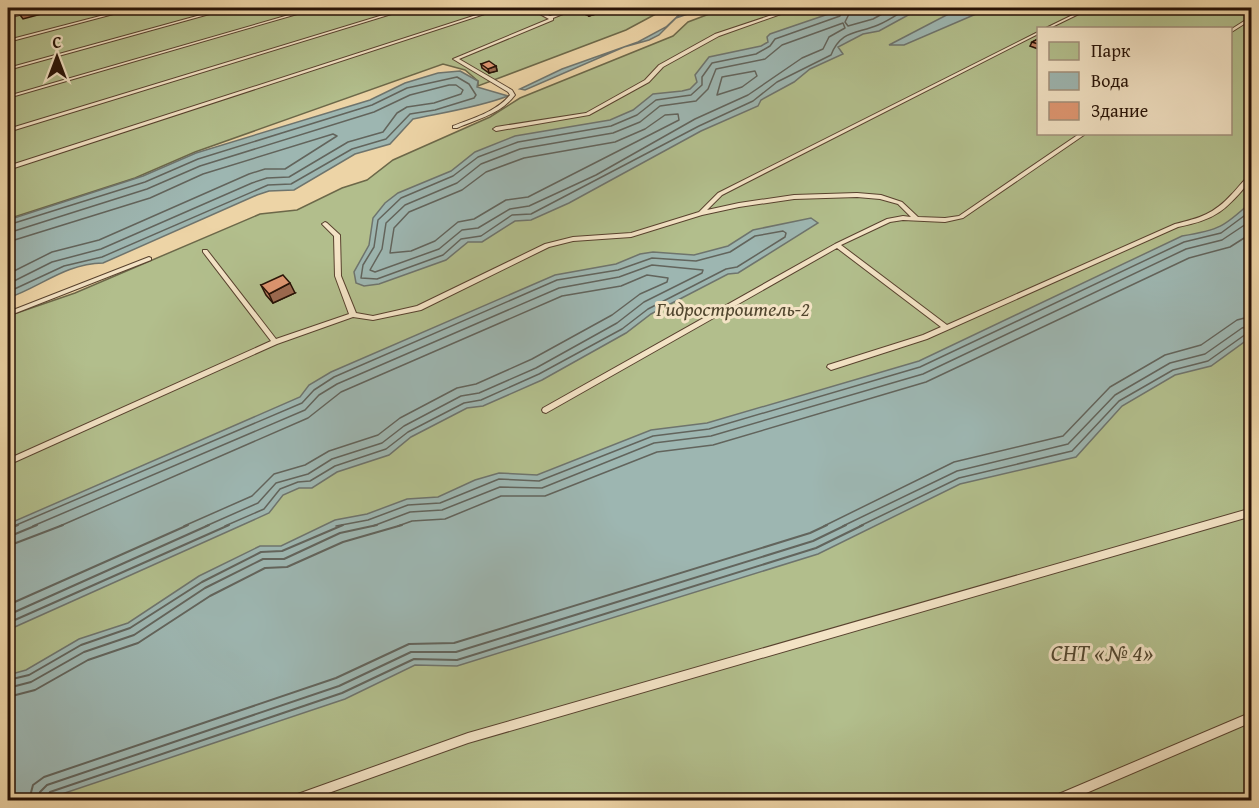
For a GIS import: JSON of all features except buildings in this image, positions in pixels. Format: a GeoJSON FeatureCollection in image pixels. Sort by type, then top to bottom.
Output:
{"type":"FeatureCollection","features":[{"type":"Feature","properties":{"kind":"lane"},"geometry":{"type":"LineString","coordinates":[[8,16],[44,8]]}},
{"type":"Feature","properties":{"kind":"lane"},"geometry":{"type":"LineString","coordinates":[[8,40],[134,8]]}},
{"type":"Feature","properties":{"kind":"lane"},"geometry":{"type":"LineString","coordinates":[[8,69],[229,8]]}},
{"type":"Feature","properties":{"kind":"lane"},"geometry":{"type":"LineString","coordinates":[[8,98],[316,8]]}},
{"type":"Feature","properties":{"kind":"lane"},"geometry":{"type":"LineString","coordinates":[[8,131],[409,8]]}},
{"type":"Feature","properties":{"kind":"lane"},"geometry":{"type":"LineString","coordinates":[[8,168],[501,8]]}},
{"type":"Feature","properties":{"kind":"lane"},"geometry":{"type":"LineString","coordinates":[[531,8],[550,18]]}},
{"type":"Feature","properties":{"kind":"lane"},"geometry":{"type":"LineString","coordinates":[[455,127],[483,115],[509,100],[513,95],[510,90],[455,59],[576,8]]}},
{"type":"Feature","properties":{"kind":"lane"},"geometry":{"type":"LineString","coordinates":[[496,129],[587,114],[646,81],[661,66],[717,35],[796,8]]}},
{"type":"Feature","properties":{"kind":"lane"},"geometry":{"type":"LineString","coordinates":[[1049,27],[1089,8]]}},
{"type":"Feature","properties":{"kind":"lane"},"geometry":{"type":"LineString","coordinates":[[1232,31],[1251,17]]}},
{"type":"Feature","properties":{"kind":"lane"},"geometry":{"type":"LineString","coordinates":[[701,213],[720,194],[1037,34]]}},
{"type":"Feature","properties":{"kind":"lane"},"geometry":{"type":"LineString","coordinates":[[546,410],[837,245],[889,220],[945,220],[961,217],[1081,135]]}},
{"type":"Feature","properties":{"kind":"lane"},"geometry":{"type":"LineString","coordinates":[[831,367],[925,337],[1177,225],[1200,222],[1216,215],[1251,175]]}},
{"type":"Feature","properties":{"kind":"lane"},"geometry":{"type":"LineString","coordinates":[[8,462],[275,342],[353,315],[374,318],[419,308],[547,245],[573,239],[631,235],[701,213],[739,204],[794,197],[857,195],[881,197],[900,203],[917,219]]}},
{"type":"Feature","properties":{"kind":"lane"},"geometry":{"type":"LineString","coordinates":[[325,224],[337,235],[338,276],[353,315]]}},
{"type":"Feature","properties":{"kind":"lane"},"geometry":{"type":"LineString","coordinates":[[837,245],[945,327]]}},
{"type":"Feature","properties":{"kind":"lane"},"geometry":{"type":"LineString","coordinates":[[205,251],[275,342]]}},
{"type":"Feature","properties":{"kind":"lane"},"geometry":{"type":"LineString","coordinates":[[8,315],[149,259]]}},
{"type":"Feature","properties":{"kind":"lane"},"geometry":{"type":"LineString","coordinates":[[295,801],[468,738],[1251,512]]}},
{"type":"Feature","properties":{"kind":"lane"},"geometry":{"type":"LineString","coordinates":[[1058,801],[1251,717]]}},
{"type":"Feature","properties":{"kind":"green space"},"geometry":{"type":"Polygon","coordinates":[[[8,8],[667,8],[626,30],[478,86],[478,81],[465,70],[443,64],[195,152],[135,178],[8,219],[8,8]]]}},
{"type":"Feature","properties":{"kind":"green space","name":"Гидростроитель-2"},"geometry":{"type":"Polygon","coordinates":[[[725,8],[1251,8],[1251,800],[8,800],[8,316],[75,293],[260,214],[297,210],[342,188],[367,180],[393,160],[490,117],[520,98],[673,36],[688,22],[725,8]]]}},
{"type":"Feature","properties":{"kind":"water"},"geometry":{"type":"Polygon","coordinates":[[[705,8],[676,18],[659,35],[649,40],[624,47],[525,90],[520,89],[562,69],[638,42],[666,27],[681,13],[705,8]]]}},
{"type":"Feature","properties":{"kind":"water"},"geometry":{"type":"Polygon","coordinates":[[[846,8],[921,8],[879,31],[863,34],[838,47],[843,54],[810,69],[794,82],[761,100],[758,106],[701,131],[569,203],[531,220],[515,221],[482,242],[468,242],[446,260],[379,284],[364,286],[356,283],[354,272],[369,245],[373,218],[385,203],[398,193],[451,171],[475,152],[515,136],[610,120],[633,110],[653,94],[690,89],[697,82],[695,75],[709,57],[761,46],[768,42],[767,37],[770,34],[846,8]]]}},
{"type":"Feature","properties":{"kind":"water"},"geometry":{"type":"Polygon","coordinates":[[[960,8],[990,8],[904,45],[889,45],[960,8]]]}},
{"type":"Feature","properties":{"kind":"water"},"geometry":{"type":"Polygon","coordinates":[[[460,71],[478,81],[477,87],[508,96],[473,107],[413,119],[390,144],[355,154],[294,190],[269,191],[257,195],[103,263],[76,267],[8,298],[8,220],[143,176],[196,153],[370,100],[405,83],[438,73],[460,71]]]}},
{"type":"Feature","properties":{"kind":"water"},"geometry":{"type":"Polygon","coordinates":[[[1251,202],[1251,337],[1211,366],[1175,375],[1122,406],[1076,457],[960,484],[818,554],[457,666],[415,665],[345,699],[44,800],[8,800],[8,675],[26,670],[79,639],[128,623],[199,576],[260,546],[281,546],[335,520],[367,514],[407,499],[438,497],[475,480],[499,473],[537,475],[651,430],[707,423],[919,361],[1182,236],[1205,232],[1220,226],[1251,202]]]}},
{"type":"Feature","properties":{"kind":"water"},"geometry":{"type":"Polygon","coordinates":[[[811,218],[818,223],[738,273],[728,274],[651,314],[626,333],[542,380],[483,406],[467,408],[411,437],[389,455],[337,472],[312,488],[299,488],[283,495],[269,513],[8,630],[8,524],[300,397],[309,385],[331,372],[555,275],[616,264],[640,254],[653,252],[694,255],[728,246],[753,230],[811,218]]]}},
{"type":"Feature","properties":{"kind":"park label","name":"СНТ «№ 4»"},"geometry":{"type":"Point","coordinates":[1102,652]}}]}
